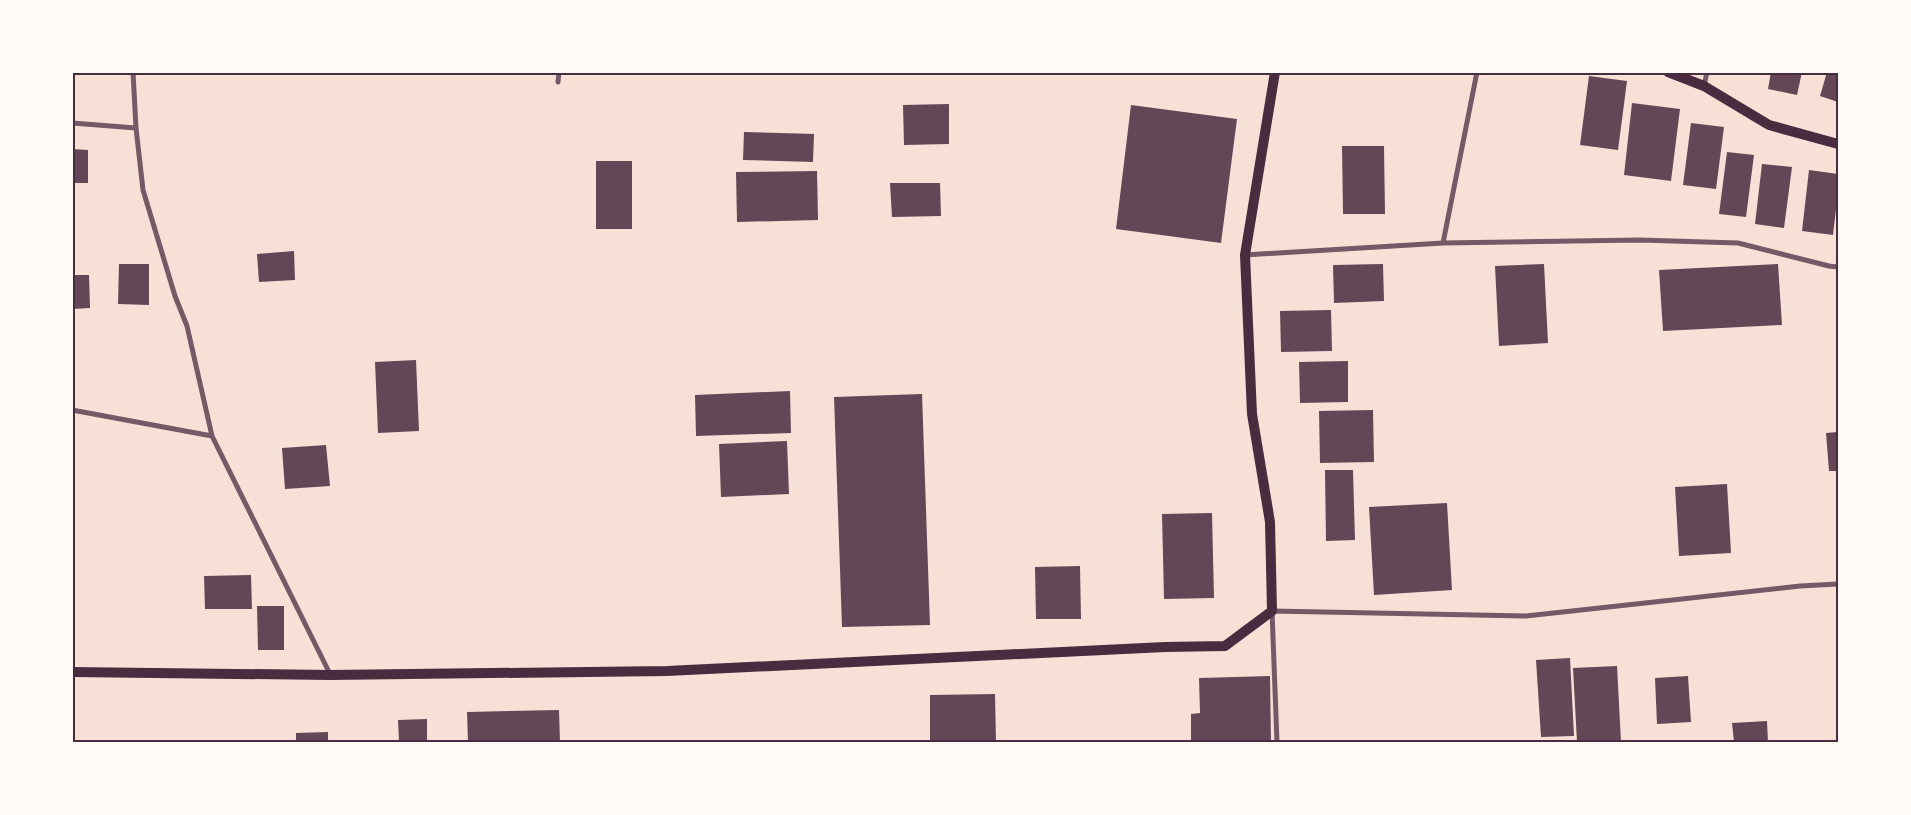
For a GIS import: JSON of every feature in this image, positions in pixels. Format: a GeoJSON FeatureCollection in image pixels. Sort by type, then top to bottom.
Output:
{"type":"FeatureCollection","features":[{"type":"Feature","properties":{"kind":"main road"},"geometry":{"type":"LineString","coordinates":[[72,672],[330,675],[667,670],[1225,646],[1272,611],[1270,522],[1252,414],[1245,255],[1275,72]]}},
{"type":"Feature","properties":{"kind":"main road"},"geometry":{"type":"LineString","coordinates":[[1668,72],[1704,86],[1770,125],[1838,144]]}},
{"type":"Feature","properties":{"kind":"street"},"geometry":{"type":"LineString","coordinates":[[133,72],[142,190],[175,296],[187,326],[212,436],[330,675]]}},
{"type":"Feature","properties":{"kind":"street"},"geometry":{"type":"LineString","coordinates":[[558,82],[559,72]]}},
{"type":"Feature","properties":{"kind":"street"},"geometry":{"type":"LineString","coordinates":[[1443,243],[1477,72]]}},
{"type":"Feature","properties":{"kind":"street"},"geometry":{"type":"LineString","coordinates":[[1704,86],[1707,72]]}},
{"type":"Feature","properties":{"kind":"street"},"geometry":{"type":"LineString","coordinates":[[72,123],[136,128]]}},
{"type":"Feature","properties":{"kind":"street"},"geometry":{"type":"LineString","coordinates":[[1245,255],[1443,243],[1640,240],[1738,243],[1838,267]]}},
{"type":"Feature","properties":{"kind":"street"},"geometry":{"type":"LineString","coordinates":[[72,410],[212,436]]}},
{"type":"Feature","properties":{"kind":"street"},"geometry":{"type":"LineString","coordinates":[[1277,742],[1272,611],[1526,616],[1800,586],[1838,584]]}},
{"type":"Feature","properties":{"kind":"building"},"geometry":{"type":"Polygon","coordinates":[[[1771,72],[1802,72],[1797,95],[1768,89],[1771,72]]]}},
{"type":"Feature","properties":{"kind":"building"},"geometry":{"type":"Polygon","coordinates":[[[1827,72],[1838,72],[1838,102],[1820,96],[1827,72]]]}},
{"type":"Feature","properties":{"kind":"building"},"geometry":{"type":"Polygon","coordinates":[[[1589,76],[1627,81],[1618,150],[1580,145],[1589,76]]]}},
{"type":"Feature","properties":{"kind":"building"},"geometry":{"type":"Polygon","coordinates":[[[1632,103],[1680,109],[1671,181],[1624,175],[1632,103]]]}},
{"type":"Feature","properties":{"kind":"building"},"geometry":{"type":"Polygon","coordinates":[[[949,104],[949,144],[904,145],[903,105],[949,104]]]}},
{"type":"Feature","properties":{"kind":"building"},"geometry":{"type":"Polygon","coordinates":[[[1131,105],[1237,119],[1221,243],[1116,229],[1131,105]]]}},
{"type":"Feature","properties":{"kind":"building"},"geometry":{"type":"Polygon","coordinates":[[[1691,123],[1724,127],[1716,189],[1683,185],[1691,123]]]}},
{"type":"Feature","properties":{"kind":"building"},"geometry":{"type":"Polygon","coordinates":[[[744,132],[814,134],[813,162],[743,160],[744,132]]]}},
{"type":"Feature","properties":{"kind":"building"},"geometry":{"type":"Polygon","coordinates":[[[1342,146],[1384,146],[1385,214],[1343,214],[1342,146]]]}},
{"type":"Feature","properties":{"kind":"building"},"geometry":{"type":"Polygon","coordinates":[[[72,149],[88,150],[88,183],[72,183],[72,149]]]}},
{"type":"Feature","properties":{"kind":"building"},"geometry":{"type":"Polygon","coordinates":[[[1727,152],[1754,155],[1746,217],[1719,214],[1727,152]]]}},
{"type":"Feature","properties":{"kind":"building"},"geometry":{"type":"Polygon","coordinates":[[[596,161],[632,161],[632,229],[596,229],[596,161]]]}},
{"type":"Feature","properties":{"kind":"building"},"geometry":{"type":"Polygon","coordinates":[[[1762,164],[1792,167],[1784,228],[1755,224],[1762,164]]]}},
{"type":"Feature","properties":{"kind":"building"},"geometry":{"type":"Polygon","coordinates":[[[1809,170],[1838,174],[1833,235],[1802,231],[1809,170]]]}},
{"type":"Feature","properties":{"kind":"building"},"geometry":{"type":"Polygon","coordinates":[[[817,171],[818,220],[737,222],[736,172],[817,171]]]}},
{"type":"Feature","properties":{"kind":"building"},"geometry":{"type":"Polygon","coordinates":[[[890,183],[940,183],[941,216],[892,217],[890,183]]]}},
{"type":"Feature","properties":{"kind":"building"},"geometry":{"type":"Polygon","coordinates":[[[294,251],[295,280],[259,282],[257,254],[294,251]]]}},
{"type":"Feature","properties":{"kind":"building"},"geometry":{"type":"Polygon","coordinates":[[[119,264],[149,264],[149,305],[118,304],[119,264]]]}},
{"type":"Feature","properties":{"kind":"building"},"geometry":{"type":"Polygon","coordinates":[[[1383,264],[1384,301],[1334,303],[1333,265],[1383,264]]]}},
{"type":"Feature","properties":{"kind":"building"},"geometry":{"type":"Polygon","coordinates":[[[1544,264],[1548,343],[1499,346],[1495,266],[1544,264]]]}},
{"type":"Feature","properties":{"kind":"building"},"geometry":{"type":"Polygon","coordinates":[[[1778,264],[1782,325],[1663,331],[1659,270],[1778,264]]]}},
{"type":"Feature","properties":{"kind":"building"},"geometry":{"type":"Polygon","coordinates":[[[72,275],[89,275],[90,308],[72,309],[72,275]]]}},
{"type":"Feature","properties":{"kind":"building"},"geometry":{"type":"Polygon","coordinates":[[[1331,310],[1332,351],[1281,352],[1280,311],[1331,310]]]}},
{"type":"Feature","properties":{"kind":"building"},"geometry":{"type":"Polygon","coordinates":[[[416,360],[419,431],[378,433],[375,362],[416,360]]]}},
{"type":"Feature","properties":{"kind":"building"},"geometry":{"type":"Polygon","coordinates":[[[1348,361],[1348,402],[1300,403],[1299,362],[1348,361]]]}},
{"type":"Feature","properties":{"kind":"building"},"geometry":{"type":"Polygon","coordinates":[[[790,391],[791,433],[696,436],[695,395],[790,391]]]}},
{"type":"Feature","properties":{"kind":"building"},"geometry":{"type":"Polygon","coordinates":[[[922,394],[930,625],[842,627],[834,397],[922,394]]]}},
{"type":"Feature","properties":{"kind":"building"},"geometry":{"type":"Polygon","coordinates":[[[1373,410],[1374,462],[1320,463],[1319,411],[1373,410]]]}},
{"type":"Feature","properties":{"kind":"building"},"geometry":{"type":"Polygon","coordinates":[[[1838,432],[1838,471],[1829,471],[1826,433],[1838,432]]]}},
{"type":"Feature","properties":{"kind":"building"},"geometry":{"type":"Polygon","coordinates":[[[787,441],[789,494],[721,497],[719,444],[787,441]]]}},
{"type":"Feature","properties":{"kind":"building"},"geometry":{"type":"Polygon","coordinates":[[[326,445],[330,486],[285,489],[282,448],[326,445]]]}},
{"type":"Feature","properties":{"kind":"building"},"geometry":{"type":"Polygon","coordinates":[[[1325,470],[1353,470],[1355,540],[1326,541],[1325,470]]]}},
{"type":"Feature","properties":{"kind":"building"},"geometry":{"type":"Polygon","coordinates":[[[1727,484],[1731,553],[1679,556],[1675,487],[1727,484]]]}},
{"type":"Feature","properties":{"kind":"building"},"geometry":{"type":"Polygon","coordinates":[[[1447,503],[1452,590],[1374,595],[1369,507],[1447,503]]]}},
{"type":"Feature","properties":{"kind":"building"},"geometry":{"type":"Polygon","coordinates":[[[1212,513],[1214,598],[1164,599],[1162,514],[1212,513]]]}},
{"type":"Feature","properties":{"kind":"building"},"geometry":{"type":"Polygon","coordinates":[[[1080,566],[1081,619],[1036,619],[1035,567],[1080,566]]]}},
{"type":"Feature","properties":{"kind":"building"},"geometry":{"type":"Polygon","coordinates":[[[251,575],[252,609],[205,609],[204,576],[251,575]]]}},
{"type":"Feature","properties":{"kind":"building"},"geometry":{"type":"Polygon","coordinates":[[[257,606],[284,606],[284,650],[258,650],[257,606]]]}},
{"type":"Feature","properties":{"kind":"building"},"geometry":{"type":"Polygon","coordinates":[[[1570,658],[1574,736],[1541,737],[1536,660],[1570,658]]]}},
{"type":"Feature","properties":{"kind":"building"},"geometry":{"type":"Polygon","coordinates":[[[1617,666],[1621,742],[1577,742],[1573,668],[1617,666]]]}},
{"type":"Feature","properties":{"kind":"building"},"geometry":{"type":"Polygon","coordinates":[[[1270,676],[1271,742],[1191,742],[1191,714],[1200,713],[1199,678],[1270,676]]]}},
{"type":"Feature","properties":{"kind":"building"},"geometry":{"type":"Polygon","coordinates":[[[1688,676],[1691,722],[1657,724],[1655,678],[1688,676]]]}},
{"type":"Feature","properties":{"kind":"building"},"geometry":{"type":"Polygon","coordinates":[[[995,694],[996,742],[930,742],[930,695],[995,694]]]}},
{"type":"Feature","properties":{"kind":"building"},"geometry":{"type":"Polygon","coordinates":[[[559,710],[560,742],[468,742],[467,712],[559,710]]]}},
{"type":"Feature","properties":{"kind":"building"},"geometry":{"type":"Polygon","coordinates":[[[427,719],[427,742],[399,742],[398,720],[427,719]]]}},
{"type":"Feature","properties":{"kind":"building"},"geometry":{"type":"Polygon","coordinates":[[[1767,721],[1768,742],[1734,742],[1732,723],[1767,721]]]}},
{"type":"Feature","properties":{"kind":"building"},"geometry":{"type":"Polygon","coordinates":[[[328,732],[328,742],[296,742],[296,733],[328,732]]]}}]}
